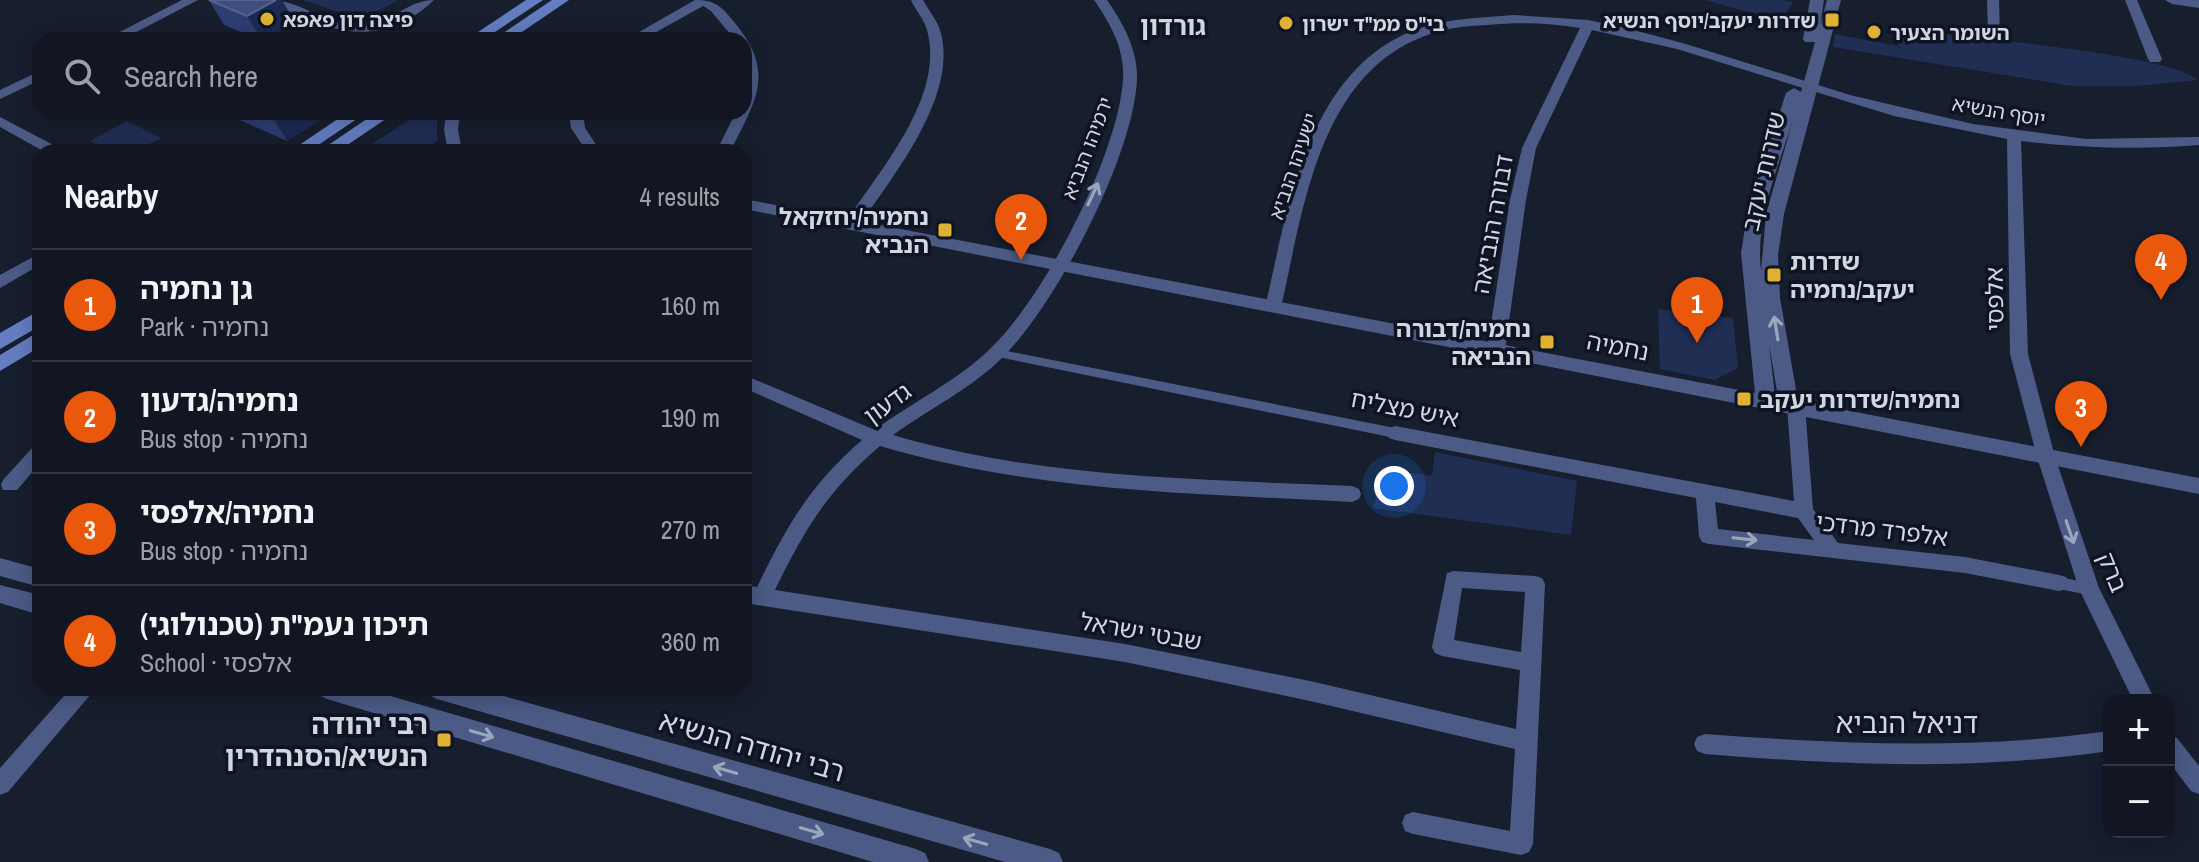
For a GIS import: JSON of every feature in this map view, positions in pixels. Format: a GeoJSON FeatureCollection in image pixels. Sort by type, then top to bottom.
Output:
{"type":"FeatureCollection","features":[{"type":"Feature","properties":{"kind":"main road"},"geometry":{"type":"LineString","coordinates":[[486,32],[536,0]]}},
{"type":"Feature","properties":{"kind":"main road"},"geometry":{"type":"LineString","coordinates":[[512,32],[562,0]]}},
{"type":"Feature","properties":{"kind":"main road"},"geometry":{"type":"LineString","coordinates":[[309,144],[347,120]]}},
{"type":"Feature","properties":{"kind":"main road"},"geometry":{"type":"LineString","coordinates":[[338,144],[376,120]]}},
{"type":"Feature","properties":{"kind":"main road"},"geometry":{"type":"LineString","coordinates":[[0,342],[32,322]]}},
{"type":"Feature","properties":{"kind":"main road"},"geometry":{"type":"LineString","coordinates":[[0,364],[32,343]]}},
{"type":"Feature","properties":{"kind":"street"},"geometry":{"type":"LineString","coordinates":[[127,32],[192,0]]}},
{"type":"Feature","properties":{"kind":"street"},"geometry":{"type":"LineString","coordinates":[[275,0],[351,30],[384,26],[428,0]]}},
{"type":"Feature","properties":{"kind":"street"},"geometry":{"type":"LineString","coordinates":[[646,32],[704,0],[716,8],[735,32]]}},
{"type":"Feature","properties":{"kind":"street"},"geometry":{"type":"LineString","coordinates":[[853,223],[899,153],[928,103],[934,85],[937,68],[934,37],[917,0]]}},
{"type":"Feature","properties":{"kind":"street","name":"ירמיהו הנביא"},"geometry":{"type":"LineString","coordinates":[[1060,265],[1098,184],[1128,103],[1130,77],[1126,46],[1114,17],[1100,0]]}},
{"type":"Feature","properties":{"kind":"street","name":"שדרות יעקב"},"geometry":{"type":"LineString","coordinates":[[1792,405],[1771,298],[1769,255],[1817,0]]}},
{"type":"Feature","properties":{"kind":"street","name":"שדרות יעקב"},"geometry":{"type":"LineString","coordinates":[[1766,400],[1750,253],[1756,209],[1834,0]]}},
{"type":"Feature","properties":{"kind":"street"},"geometry":{"type":"LineString","coordinates":[[1993,0],[1995,34]]}},
{"type":"Feature","properties":{"kind":"street"},"geometry":{"type":"LineString","coordinates":[[2131,0],[2155,59]]}},
{"type":"Feature","properties":{"kind":"street"},"geometry":{"type":"LineString","coordinates":[[2172,0],[2199,4]]}},
{"type":"Feature","properties":{"kind":"street","name":"ישעיהו הנביא"},"geometry":{"type":"LineString","coordinates":[[1273,307],[1297,208],[1325,124],[1341,96],[1381,55],[1408,37],[1473,20],[1510,17],[1588,24],[1676,44],[1802,85]]}},
{"type":"Feature","properties":{"kind":"street","name":"דבורה הנביאה"},"geometry":{"type":"LineString","coordinates":[[1496,350],[1518,200],[1529,148],[1588,24]]}},
{"type":"Feature","properties":{"kind":"street"},"geometry":{"type":"LineString","coordinates":[[0,95],[32,79]]}},
{"type":"Feature","properties":{"kind":"street","name":"יוסף הנשיא"},"geometry":{"type":"LineString","coordinates":[[1802,85],[1898,113],[2014,136],[2101,145],[2199,141]]}},
{"type":"Feature","properties":{"kind":"street"},"geometry":{"type":"LineString","coordinates":[[452,120],[454,144]]}},
{"type":"Feature","properties":{"kind":"street"},"geometry":{"type":"LineString","coordinates":[[577,120],[578,128],[589,144]]}},
{"type":"Feature","properties":{"kind":"street"},"geometry":{"type":"LineString","coordinates":[[727,144],[738,120]]}},
{"type":"Feature","properties":{"kind":"street"},"geometry":{"type":"LineString","coordinates":[[0,121],[42,144]]}},
{"type":"Feature","properties":{"kind":"street","name":"אלפסי"},"geometry":{"type":"LineString","coordinates":[[2014,136],[2019,354],[2046,457]]}},
{"type":"Feature","properties":{"kind":"street","name":"נחמיה"},"geometry":{"type":"LineString","coordinates":[[752,205],[2199,486]]}},
{"type":"Feature","properties":{"kind":"street"},"geometry":{"type":"LineString","coordinates":[[0,282],[32,263]]}},
{"type":"Feature","properties":{"kind":"street","name":"גדעון"},"geometry":{"type":"LineString","coordinates":[[753,595],[801,518],[824,489],[877,438],[997,353],[1033,311],[1060,265]]}},
{"type":"Feature","properties":{"kind":"street","name":"איש מצליח"},"geometry":{"type":"LineString","coordinates":[[997,353],[1804,511]]}},
{"type":"Feature","properties":{"kind":"street"},"geometry":{"type":"LineString","coordinates":[[752,384],[877,438],[931,453],[1067,478],[1352,494]]}},
{"type":"Feature","properties":{"kind":"street"},"geometry":{"type":"LineString","coordinates":[[1792,405],[1804,511],[1831,548]]}},
{"type":"Feature","properties":{"kind":"street","name":"ברק"},"geometry":{"type":"LineString","coordinates":[[2046,457],[2089,589],[2141,694]]}},
{"type":"Feature","properties":{"kind":"street"},"geometry":{"type":"LineString","coordinates":[[5,489],[32,460]]}},
{"type":"Feature","properties":{"kind":"street","name":"אלפרד מרדכי"},"geometry":{"type":"LineString","coordinates":[[1705,494],[1709,536],[1965,565],[2089,589]]}},
{"type":"Feature","properties":{"kind":"street"},"geometry":{"type":"LineString","coordinates":[[0,567],[32,576]]}},
{"type":"Feature","properties":{"kind":"street"},"geometry":{"type":"LineString","coordinates":[[1413,823],[1521,844],[1535,584],[1454,579],[1442,647],[1530,663]]}},
{"type":"Feature","properties":{"kind":"street"},"geometry":{"type":"LineString","coordinates":[[0,594],[32,603]]}},
{"type":"Feature","properties":{"kind":"street","name":"שבטי ישראל"},"geometry":{"type":"LineString","coordinates":[[753,595],[1125,653],[1310,691],[1525,741]]}},
{"type":"Feature","properties":{"kind":"street"},"geometry":{"type":"LineString","coordinates":[[0,784],[78,696]]}},
{"type":"Feature","properties":{"kind":"street"},"geometry":{"type":"LineString","coordinates":[[354,696],[916,862]]}},
{"type":"Feature","properties":{"kind":"street","name":"רבי יהודה הנשיא"},"geometry":{"type":"LineString","coordinates":[[465,696],[1050,862]]}},
{"type":"Feature","properties":{"kind":"street","name":"דניאל הנביא"},"geometry":{"type":"LineString","coordinates":[[1705,744],[1923,757],[2059,749],[2103,742]]}},
{"type":"Feature","properties":{"kind":"street"},"geometry":{"type":"LineString","coordinates":[[2175,753],[2199,783]]}},
{"type":"Feature","properties":{"kind":"shaded area"},"geometry":{"type":"Polygon","coordinates":[[[303,0],[399,0],[361,20],[303,0]]]}},
{"type":"Feature","properties":{"kind":"shaded area"},"geometry":{"type":"Polygon","coordinates":[[[1705,0],[1784,0],[1793,2],[1781,21],[1705,0]]]}},
{"type":"Feature","properties":{"kind":"shaded area"},"geometry":{"type":"Polygon","coordinates":[[[1900,31],[1937,38],[1939,33],[2116,56],[2180,71],[2198,80],[2137,86],[2072,86],[1833,47],[1835,34],[1898,46],[1900,31]]]}},
{"type":"Feature","properties":{"kind":"shaded area"},"geometry":{"type":"Polygon","coordinates":[[[409,120],[437,120],[437,141],[433,144],[372,144],[409,120]]]}},
{"type":"Feature","properties":{"kind":"shaded area"},"geometry":{"type":"Polygon","coordinates":[[[127,121],[161,138],[148,144],[97,144],[90,141],[127,121]]]}},
{"type":"Feature","properties":{"kind":"shaded area"},"geometry":{"type":"Polygon","coordinates":[[[1658,309],[1733,318],[1738,368],[1715,380],[1660,369],[1658,309]]]}},
{"type":"Feature","properties":{"kind":"shaded area"},"geometry":{"type":"Polygon","coordinates":[[[1435,452],[1577,481],[1571,535],[1373,508],[1383,468],[1432,476],[1435,452]]]}},
{"type":"Feature","properties":{"kind":"building"},"geometry":{"type":"Polygon","coordinates":[[[209,0],[276,0],[247,16],[209,0]]]}},
{"type":"Feature","properties":{"kind":"place","name":"פיצה דון פאפא"},"geometry":{"type":"Point","coordinates":[267,19]}},
{"type":"Feature","properties":{"kind":"place","name":"שדרות יעקב/יוסף הנשיא"},"geometry":{"type":"Point","coordinates":[1832,20]}},
{"type":"Feature","properties":{"kind":"place","name":"בי\"ס ממ\"ד ישרון"},"geometry":{"type":"Point","coordinates":[1286,23]}},
{"type":"Feature","properties":{"kind":"place","name":"השומר הצעיר"},"geometry":{"type":"Point","coordinates":[1874,32]}},
{"type":"Feature","properties":{"kind":"place","name":"נחמיה/יחזקאל הנביא"},"geometry":{"type":"Point","coordinates":[945,230]}},
{"type":"Feature","properties":{"kind":"place","name":"נחמיה/גדעון"},"geometry":{"type":"Point","coordinates":[1021,260]}},
{"type":"Feature","properties":{"kind":"place","name":"שדרות יעקב/נחמיה"},"geometry":{"type":"Point","coordinates":[1774,275]}},
{"type":"Feature","properties":{"kind":"place","name":"תיכון נעמ\"ת (טכנולוגי)"},"geometry":{"type":"Point","coordinates":[2161,300]}},
{"type":"Feature","properties":{"kind":"place","name":"נחמיה/דבורה הנביאה"},"geometry":{"type":"Point","coordinates":[1547,342]}},
{"type":"Feature","properties":{"kind":"place","name":"גן נחמיה"},"geometry":{"type":"Point","coordinates":[1697,343]}},
{"type":"Feature","properties":{"kind":"place","name":"נחמיה/שדרות יעקב"},"geometry":{"type":"Point","coordinates":[1744,399]}},
{"type":"Feature","properties":{"kind":"place","name":"נחמיה/אלפסי"},"geometry":{"type":"Point","coordinates":[2081,447]}},
{"type":"Feature","properties":{"kind":"place","name":"רבי יהודה הנשיא/הסנהדרין"},"geometry":{"type":"Point","coordinates":[444,740]}},
{"type":"Feature","properties":{"kind":"district","name":"גורדון"},"geometry":{"type":"Point","coordinates":[1173,25]}}]}
